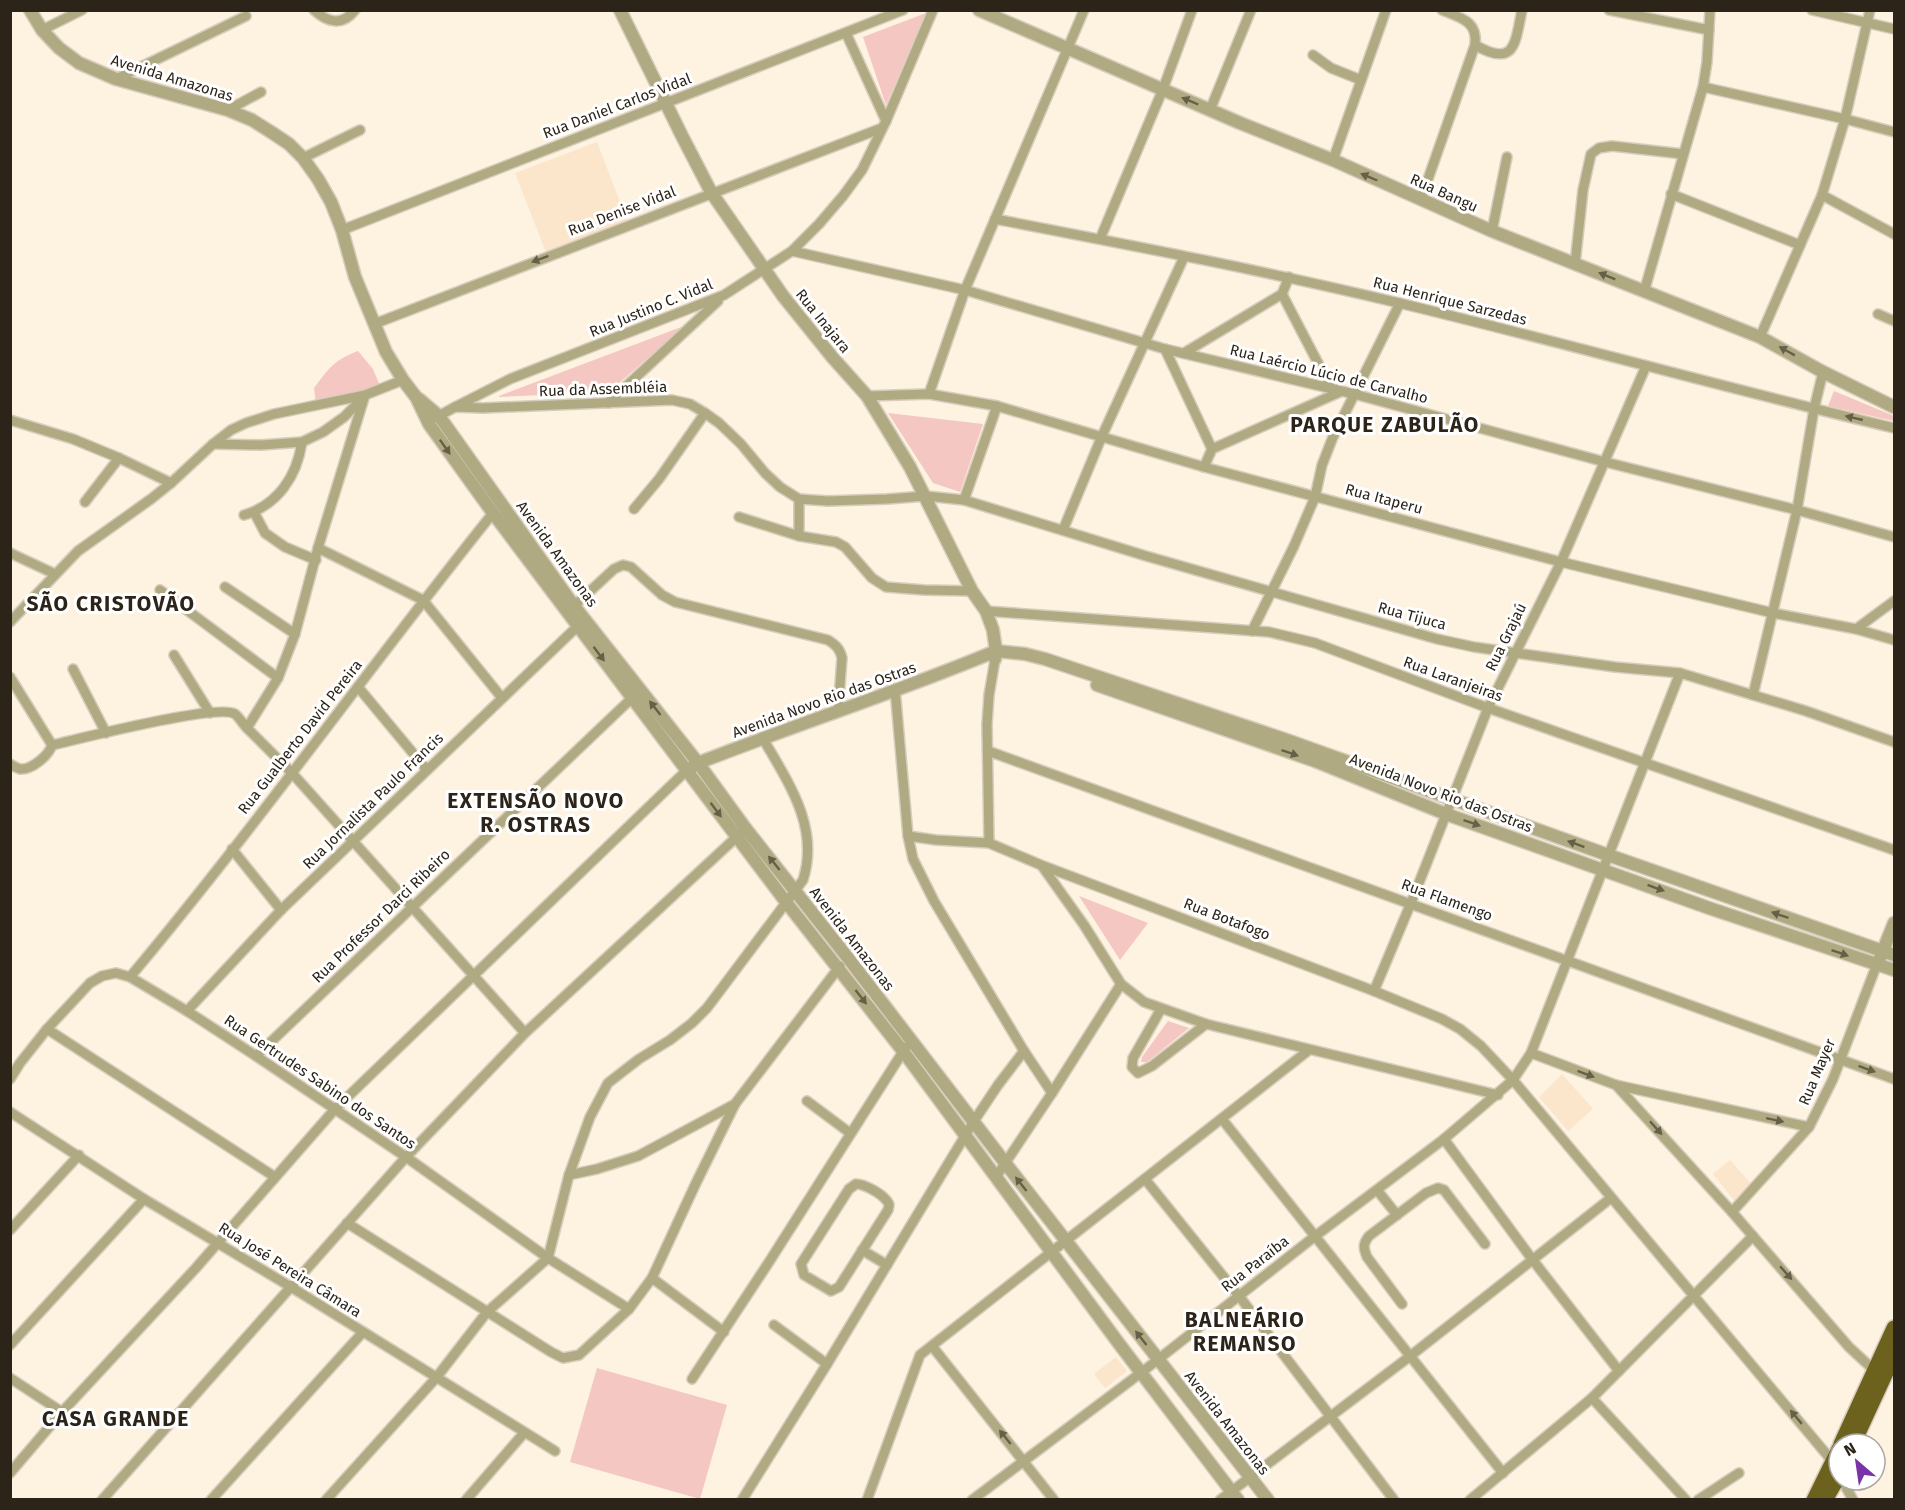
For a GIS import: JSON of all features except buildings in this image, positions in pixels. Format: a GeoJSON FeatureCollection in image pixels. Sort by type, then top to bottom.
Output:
{"type":"FeatureCollection","features":[{"type":"Feature","properties":{"kind":"highway"},"geometry":{"type":"LineString","coordinates":[[1857,1432],[1894,1328]]}},
{"type":"Feature","properties":{"kind":"highway"},"geometry":{"type":"LineString","coordinates":[[1848,1432],[1879,1374],[1894,1354]]}},
{"type":"Feature","properties":{"kind":"highway"},"geometry":{"type":"LineString","coordinates":[[1814,1500],[1827,1479]]}},
{"type":"Feature","properties":{"kind":"street","name":"Avenida Amazonas"},"geometry":{"type":"LineString","coordinates":[[30,10],[42,30],[59,48],[79,63],[116,79],[228,110],[272,132],[303,158],[331,202],[342,230],[355,277],[374,324],[386,352],[403,380],[574,606],[581,623],[632,698],[686,771],[796,891],[1268,1500]]}},
{"type":"Feature","properties":{"kind":"street"},"geometry":{"type":"LineString","coordinates":[[42,30],[82,10]]}},
{"type":"Feature","properties":{"kind":"street"},"geometry":{"type":"LineString","coordinates":[[314,10],[324,19],[338,21],[351,15],[355,10]]}},
{"type":"Feature","properties":{"kind":"street","name":"Rua Daniel Carlos Vidal"},"geometry":{"type":"LineString","coordinates":[[342,230],[903,10]]}},
{"type":"Feature","properties":{"kind":"street","name":"Rua Justino C. Vidal"},"geometry":{"type":"LineString","coordinates":[[455,407],[510,379],[724,295],[792,251],[819,224],[862,170],[933,10]]}},
{"type":"Feature","properties":{"kind":"street"},"geometry":{"type":"LineString","coordinates":[[929,394],[965,290],[1084,10]]}},
{"type":"Feature","properties":{"kind":"street"},"geometry":{"type":"LineString","coordinates":[[1100,239],[1163,89],[1192,10]]}},
{"type":"Feature","properties":{"kind":"street"},"geometry":{"type":"LineString","coordinates":[[1210,110],[1251,10]]}},
{"type":"Feature","properties":{"kind":"street"},"geometry":{"type":"LineString","coordinates":[[1333,160],[1386,10]]}},
{"type":"Feature","properties":{"kind":"street"},"geometry":{"type":"LineString","coordinates":[[1421,199],[1475,45],[1477,33],[1473,26],[1442,10]]}},
{"type":"Feature","properties":{"kind":"street"},"geometry":{"type":"LineString","coordinates":[[1475,45],[1495,54],[1503,55],[1509,52],[1515,42],[1522,10]]}},
{"type":"Feature","properties":{"kind":"street"},"geometry":{"type":"LineString","coordinates":[[1609,10],[1709,30]]}},
{"type":"Feature","properties":{"kind":"street"},"geometry":{"type":"LineString","coordinates":[[1644,292],[1702,87],[1710,10]]}},
{"type":"Feature","properties":{"kind":"street"},"geometry":{"type":"LineString","coordinates":[[1812,10],[1894,29]]}},
{"type":"Feature","properties":{"kind":"street"},"geometry":{"type":"LineString","coordinates":[[1760,337],[1822,195],[1845,118],[1870,10]]}},
{"type":"Feature","properties":{"kind":"street","name":"Rua Bangu"},"geometry":{"type":"LineString","coordinates":[[981,11],[1068,50],[1333,160],[1492,231],[1760,337],[1894,407]]}},
{"type":"Feature","properties":{"kind":"street","name":"Rua Inajara"},"geometry":{"type":"LineString","coordinates":[[624,12],[665,104],[711,192],[763,268],[833,358],[867,396],[926,496],[972,591],[986,611],[993,630],[996,656]]}},
{"type":"Feature","properties":{"kind":"street"},"geometry":{"type":"LineString","coordinates":[[116,79],[246,16]]}},
{"type":"Feature","properties":{"kind":"street"},"geometry":{"type":"LineString","coordinates":[[846,33],[884,124]]}},
{"type":"Feature","properties":{"kind":"street"},"geometry":{"type":"LineString","coordinates":[[1313,55],[1331,68],[1361,80]]}},
{"type":"Feature","properties":{"kind":"street"},"geometry":{"type":"LineString","coordinates":[[1702,87],[1845,118],[1894,132]]}},
{"type":"Feature","properties":{"kind":"street"},"geometry":{"type":"LineString","coordinates":[[228,110],[261,92]]}},
{"type":"Feature","properties":{"kind":"street","name":"Rua Denise Vidal"},"geometry":{"type":"LineString","coordinates":[[374,324],[884,124]]}},
{"type":"Feature","properties":{"kind":"street"},"geometry":{"type":"LineString","coordinates":[[303,158],[360,130]]}},
{"type":"Feature","properties":{"kind":"street"},"geometry":{"type":"LineString","coordinates":[[1575,264],[1583,190],[1592,154],[1599,148],[1612,146],[1683,154]]}},
{"type":"Feature","properties":{"kind":"street"},"geometry":{"type":"LineString","coordinates":[[1492,231],[1507,157]]}},
{"type":"Feature","properties":{"kind":"street"},"geometry":{"type":"LineString","coordinates":[[1671,194],[1800,244]]}},
{"type":"Feature","properties":{"kind":"street"},"geometry":{"type":"LineString","coordinates":[[1822,195],[1894,234]]}},
{"type":"Feature","properties":{"kind":"street","name":"Rua Henrique Sarzedas"},"geometry":{"type":"LineString","coordinates":[[995,219],[1289,277],[1894,428]]}},
{"type":"Feature","properties":{"kind":"street","name":"Rua Laércio Lúcio de Carvalho"},"geometry":{"type":"LineString","coordinates":[[792,251],[965,290],[1164,349],[1354,394],[1894,537]]}},
{"type":"Feature","properties":{"kind":"street"},"geometry":{"type":"LineString","coordinates":[[1063,530],[1102,436],[1184,257]]}},
{"type":"Feature","properties":{"kind":"street"},"geometry":{"type":"LineString","coordinates":[[1184,353],[1282,294],[1289,277]]}},
{"type":"Feature","properties":{"kind":"street"},"geometry":{"type":"LineString","coordinates":[[1204,466],[1212,449],[1335,390],[1282,294]]}},
{"type":"Feature","properties":{"kind":"street"},"geometry":{"type":"LineString","coordinates":[[608,403],[724,295]]}},
{"type":"Feature","properties":{"kind":"street"},"geometry":{"type":"LineString","coordinates":[[1252,631],[1315,497],[1322,465],[1333,437],[1400,303]]}},
{"type":"Feature","properties":{"kind":"street"},"geometry":{"type":"LineString","coordinates":[[1878,314],[1894,321]]}},
{"type":"Feature","properties":{"kind":"street"},"geometry":{"type":"LineString","coordinates":[[1164,349],[1212,449]]}},
{"type":"Feature","properties":{"kind":"street","name":"Rua Grajaú"},"geometry":{"type":"LineString","coordinates":[[1374,991],[1488,708],[1561,562],[1646,366]]}},
{"type":"Feature","properties":{"kind":"street"},"geometry":{"type":"LineString","coordinates":[[1753,695],[1797,510],[1814,409],[1824,372]]}},
{"type":"Feature","properties":{"kind":"street"},"geometry":{"type":"LineString","coordinates":[[10,622],[78,551],[171,483],[231,430],[274,414],[365,395],[403,380]]}},
{"type":"Feature","properties":{"kind":"street","name":"Rua Itaperu"},"geometry":{"type":"LineString","coordinates":[[867,396],[929,394],[997,406],[1315,497],[1561,562],[1773,614],[1857,629],[1894,640]]}},
{"type":"Feature","properties":{"kind":"street"},"geometry":{"type":"LineString","coordinates":[[213,444],[261,446],[302,442],[323,432],[344,417],[365,395]]}},
{"type":"Feature","properties":{"kind":"street"},"geometry":{"type":"LineString","coordinates":[[247,728],[278,678],[295,634],[318,548],[365,395]]}},
{"type":"Feature","properties":{"kind":"street","name":"Rua da Assembléia"},"geometry":{"type":"LineString","coordinates":[[455,407],[483,408],[672,400],[690,404],[719,423],[741,444],[772,480],[799,499]]}},
{"type":"Feature","properties":{"kind":"street"},"geometry":{"type":"LineString","coordinates":[[964,500],[997,406]]}},
{"type":"Feature","properties":{"kind":"street"},"geometry":{"type":"LineString","coordinates":[[434,420],[455,407]]}},
{"type":"Feature","properties":{"kind":"street"},"geometry":{"type":"LineString","coordinates":[[634,509],[659,479],[705,413]]}},
{"type":"Feature","properties":{"kind":"street"},"geometry":{"type":"LineString","coordinates":[[10,420],[73,439],[171,483]]}},
{"type":"Feature","properties":{"kind":"street","name":"Avenida Amazonas"},"geometry":{"type":"LineString","coordinates":[[434,420],[493,513],[698,763],[786,902],[903,1051],[1235,1495]]}},
{"type":"Feature","properties":{"kind":"street"},"geometry":{"type":"LineString","coordinates":[[244,515],[254,512],[273,500],[290,480],[297,466],[302,442]]}},
{"type":"Feature","properties":{"kind":"street"},"geometry":{"type":"LineString","coordinates":[[86,502],[118,458]]}},
{"type":"Feature","properties":{"kind":"street"},"geometry":{"type":"LineString","coordinates":[[799,536],[799,499],[828,501],[926,496]]}},
{"type":"Feature","properties":{"kind":"street","name":"Rua Tijuca"},"geometry":{"type":"LineString","coordinates":[[926,496],[964,500],[1146,556],[1437,639],[1474,647],[1615,667],[1680,673],[1806,711],[1894,742]]}},
{"type":"Feature","properties":{"kind":"street"},"geometry":{"type":"LineString","coordinates":[[254,512],[265,533],[285,548],[316,560]]}},
{"type":"Feature","properties":{"kind":"street","name":"Rua Gualberto David Pereira"},"geometry":{"type":"LineString","coordinates":[[130,977],[292,773],[423,600],[493,513]]}},
{"type":"Feature","properties":{"kind":"street"},"geometry":{"type":"LineString","coordinates":[[739,517],[799,536],[836,542],[845,547],[872,578],[886,586],[972,591]]}},
{"type":"Feature","properties":{"kind":"street"},"geometry":{"type":"LineString","coordinates":[[318,548],[423,600],[502,698]]}},
{"type":"Feature","properties":{"kind":"street"},"geometry":{"type":"LineString","coordinates":[[10,553],[55,574]]}},
{"type":"Feature","properties":{"kind":"street"},"geometry":{"type":"LineString","coordinates":[[574,606],[603,578],[623,565],[631,567],[662,596],[675,602],[819,637],[835,644],[842,658],[838,711]]}},
{"type":"Feature","properties":{"kind":"street"},"geometry":{"type":"LineString","coordinates":[[225,587],[295,634]]}},
{"type":"Feature","properties":{"kind":"street"},"geometry":{"type":"LineString","coordinates":[[160,590],[278,678]]}},
{"type":"Feature","properties":{"kind":"street"},"geometry":{"type":"LineString","coordinates":[[1857,629],[1894,601]]}},
{"type":"Feature","properties":{"kind":"street","name":"Rua Laranjeiras"},"geometry":{"type":"LineString","coordinates":[[986,611],[1252,631],[1315,644],[1488,708],[1894,850]]}},
{"type":"Feature","properties":{"kind":"street","name":"Rua Jornalista Paulo Francis"},"geometry":{"type":"LineString","coordinates":[[187,1011],[281,910],[581,623]]}},
{"type":"Feature","properties":{"kind":"street","name":"Avenida Novo Rio das Ostras"},"geometry":{"type":"LineString","coordinates":[[686,771],[698,763],[762,737],[974,661],[1008,652],[1045,659],[1262,732],[1889,953]]}},
{"type":"Feature","properties":{"kind":"street"},"geometry":{"type":"LineString","coordinates":[[174,655],[210,713]]}},
{"type":"Feature","properties":{"kind":"street"},"geometry":{"type":"LineString","coordinates":[[989,843],[989,695],[996,656]]}},
{"type":"Feature","properties":{"kind":"street","name":"Avenida Novo Rio das Ostras"},"geometry":{"type":"LineString","coordinates":[[996,656],[1038,664],[1315,761],[1446,814],[1720,912],[1894,970]]}},
{"type":"Feature","properties":{"kind":"street"},"geometry":{"type":"LineString","coordinates":[[73,669],[106,734]]}},
{"type":"Feature","properties":{"kind":"street","name":"Rua Paraíba"},"geometry":{"type":"LineString","coordinates":[[972,1500],[1444,1139],[1513,1080],[1531,1053],[1680,673]]}},
{"type":"Feature","properties":{"kind":"street"},"geometry":{"type":"LineString","coordinates":[[10,677],[52,745]]}},
{"type":"Feature","properties":{"kind":"street"},"geometry":{"type":"LineString","coordinates":[[358,687],[427,770]]}},
{"type":"Feature","properties":{"kind":"street"},"geometry":{"type":"LineString","coordinates":[[895,689],[908,836],[913,859],[934,901],[1024,1051],[1053,1093]]}},
{"type":"Feature","properties":{"kind":"street","name":"Rua Professor Darci Ribeiro"},"geometry":{"type":"LineString","coordinates":[[256,1056],[632,698]]}},
{"type":"Feature","properties":{"kind":"street"},"geometry":{"type":"LineString","coordinates":[[52,745],[151,722],[224,711],[234,714],[292,773],[525,1033]]}},
{"type":"Feature","properties":{"kind":"street"},"geometry":{"type":"LineString","coordinates":[[326,1500],[436,1378],[487,1312],[548,1258],[569,1174],[590,1117],[608,1083],[639,1059],[670,1040],[707,1008],[803,880],[808,866],[804,817],[796,796],[762,737]]}},
{"type":"Feature","properties":{"kind":"street"},"geometry":{"type":"LineString","coordinates":[[10,764],[19,769],[30,767],[48,754],[52,745]]}},
{"type":"Feature","properties":{"kind":"street","name":"Rua Flamengo"},"geometry":{"type":"LineString","coordinates":[[988,751],[1894,1079]]}},
{"type":"Feature","properties":{"kind":"street"},"geometry":{"type":"LineString","coordinates":[[10,1473],[62,1412],[218,1243],[335,1109],[686,771]]}},
{"type":"Feature","properties":{"kind":"street"},"geometry":{"type":"LineString","coordinates":[[102,1500],[406,1157],[525,1033],[741,833]]}},
{"type":"Feature","properties":{"kind":"street","name":"Rua Botafogo"},"geometry":{"type":"LineString","coordinates":[[908,836],[989,843],[1041,865],[1374,991],[1442,1019],[1460,1029],[1481,1046],[1513,1080],[1827,1450]]}},
{"type":"Feature","properties":{"kind":"street"},"geometry":{"type":"LineString","coordinates":[[232,849],[281,910]]}},
{"type":"Feature","properties":{"kind":"street"},"geometry":{"type":"LineString","coordinates":[[1041,865],[1084,925],[1121,984],[1144,1002],[1161,1010],[1206,1024],[1498,1095]]}},
{"type":"Feature","properties":{"kind":"street","name":"Rua Mayer"},"geometry":{"type":"LineString","coordinates":[[1732,1212],[1809,1128],[1829,1088],[1877,964],[1889,953],[1894,923]]}},
{"type":"Feature","properties":{"kind":"street"},"geometry":{"type":"LineString","coordinates":[[347,1223],[551,1353],[563,1358],[579,1355],[629,1309],[652,1278],[735,1104],[848,957]]}},
{"type":"Feature","properties":{"kind":"street","name":"Rua Gertrudes Sabino dos Santos"},"geometry":{"type":"LineString","coordinates":[[10,1079],[47,1029],[90,983],[102,976],[116,973],[130,977],[256,1056],[406,1157],[548,1258],[629,1309]]}},
{"type":"Feature","properties":{"kind":"street"},"geometry":{"type":"LineString","coordinates":[[996,1177],[1053,1093],[1121,984]]}},
{"type":"Feature","properties":{"kind":"street"},"geometry":{"type":"LineString","coordinates":[[1161,1010],[1133,1058],[1132,1067],[1138,1073],[1152,1066],[1206,1024]]}},
{"type":"Feature","properties":{"kind":"street"},"geometry":{"type":"LineString","coordinates":[[47,1029],[275,1177]]}},
{"type":"Feature","properties":{"kind":"street"},"geometry":{"type":"LineString","coordinates":[[692,1379],[910,1040]]}},
{"type":"Feature","properties":{"kind":"street"},"geometry":{"type":"LineString","coordinates":[[867,1500],[920,1355],[1309,1050]]}},
{"type":"Feature","properties":{"kind":"street"},"geometry":{"type":"LineString","coordinates":[[742,1500],[974,1121],[1024,1051]]}},
{"type":"Feature","properties":{"kind":"street"},"geometry":{"type":"LineString","coordinates":[[1531,1053],[1616,1085],[1809,1128]]}},
{"type":"Feature","properties":{"kind":"street"},"geometry":{"type":"LineString","coordinates":[[1616,1085],[1732,1212],[1850,1347],[1879,1374]]}},
{"type":"Feature","properties":{"kind":"street"},"geometry":{"type":"LineString","coordinates":[[807,1101],[850,1133]]}},
{"type":"Feature","properties":{"kind":"street"},"geometry":{"type":"LineString","coordinates":[[569,1174],[597,1169],[638,1156],[735,1104]]}},
{"type":"Feature","properties":{"kind":"street","name":"Rua José Pereira Câmara"},"geometry":{"type":"LineString","coordinates":[[10,1112],[144,1199],[291,1287],[555,1451]]}},
{"type":"Feature","properties":{"kind":"street"},"geometry":{"type":"LineString","coordinates":[[1222,1119],[1503,1473]]}},
{"type":"Feature","properties":{"kind":"street"},"geometry":{"type":"LineString","coordinates":[[1444,1139],[1532,1259],[1619,1371]]}},
{"type":"Feature","properties":{"kind":"street"},"geometry":{"type":"LineString","coordinates":[[10,1230],[79,1155]]}},
{"type":"Feature","properties":{"kind":"street"},"geometry":{"type":"LineString","coordinates":[[1145,1179],[1239,1296],[1394,1500]]}},
{"type":"Feature","properties":{"kind":"street"},"geometry":{"type":"LineString","coordinates":[[856,1184],[861,1184],[886,1199],[889,1204],[888,1210],[862,1250],[836,1290],[826,1290],[804,1275],[801,1270],[801,1264],[849,1189],[856,1184]]}},
{"type":"Feature","properties":{"kind":"street"},"geometry":{"type":"LineString","coordinates":[[1402,1304],[1373,1266],[1363,1249],[1363,1244],[1369,1236],[1426,1193],[1438,1188],[1444,1190],[1485,1244]]}},
{"type":"Feature","properties":{"kind":"street"},"geometry":{"type":"LineString","coordinates":[[1377,1190],[1396,1215]]}},
{"type":"Feature","properties":{"kind":"street"},"geometry":{"type":"LineString","coordinates":[[1220,1500],[1235,1495],[1250,1476],[1409,1357],[1611,1198]]}},
{"type":"Feature","properties":{"kind":"street"},"geometry":{"type":"LineString","coordinates":[[10,1345],[144,1199]]}},
{"type":"Feature","properties":{"kind":"street"},"geometry":{"type":"LineString","coordinates":[[1470,1500],[1592,1398],[1753,1236]]}},
{"type":"Feature","properties":{"kind":"street"},"geometry":{"type":"LineString","coordinates":[[862,1250],[887,1265]]}},
{"type":"Feature","properties":{"kind":"street"},"geometry":{"type":"LineString","coordinates":[[652,1278],[724,1332]]}},
{"type":"Feature","properties":{"kind":"street"},"geometry":{"type":"LineString","coordinates":[[774,1325],[827,1364]]}},
{"type":"Feature","properties":{"kind":"street"},"geometry":{"type":"LineString","coordinates":[[211,1500],[363,1332]]}},
{"type":"Feature","properties":{"kind":"street"},"geometry":{"type":"LineString","coordinates":[[932,1346],[1054,1500]]}},
{"type":"Feature","properties":{"kind":"street"},"geometry":{"type":"LineString","coordinates":[[10,1378],[62,1412]]}},
{"type":"Feature","properties":{"kind":"street"},"geometry":{"type":"LineString","coordinates":[[1592,1398],[1686,1500]]}},
{"type":"Feature","properties":{"kind":"street"},"geometry":{"type":"LineString","coordinates":[[466,1500],[524,1433]]}},
{"type":"Feature","properties":{"kind":"street"},"geometry":{"type":"LineString","coordinates":[[1698,1500],[1739,1473]]}},
{"type":"Feature","properties":{"kind":"shaded area"},"geometry":{"type":"Polygon","coordinates":[[[926,13],[886,105],[863,37],[926,13]]]}},
{"type":"Feature","properties":{"kind":"shaded area"},"geometry":{"type":"Polygon","coordinates":[[[597,142],[628,223],[547,255],[515,173],[597,142]]]}},
{"type":"Feature","properties":{"kind":"shaded area"},"geometry":{"type":"Polygon","coordinates":[[[684,326],[609,392],[499,397],[499,396],[684,326]]]}},
{"type":"Feature","properties":{"kind":"shaded area"},"geometry":{"type":"Polygon","coordinates":[[[358,351],[373,369],[380,386],[316,403],[314,388],[324,375],[337,362],[358,351]]]}},
{"type":"Feature","properties":{"kind":"shaded area"},"geometry":{"type":"Polygon","coordinates":[[[1834,391],[1894,416],[1894,421],[1828,406],[1834,391]]]}},
{"type":"Feature","properties":{"kind":"shaded area"},"geometry":{"type":"Polygon","coordinates":[[[888,413],[983,424],[960,492],[933,483],[888,413]]]}},
{"type":"Feature","properties":{"kind":"shaded area"},"geometry":{"type":"Polygon","coordinates":[[[1079,896],[1148,923],[1120,960],[1079,896]]]}},
{"type":"Feature","properties":{"kind":"shaded area"},"geometry":{"type":"Polygon","coordinates":[[[1168,1021],[1189,1028],[1147,1062],[1141,1062],[1142,1057],[1168,1021]]]}},
{"type":"Feature","properties":{"kind":"shaded area"},"geometry":{"type":"Polygon","coordinates":[[[1562,1074],[1593,1109],[1568,1131],[1539,1097],[1562,1074]]]}},
{"type":"Feature","properties":{"kind":"shaded area"},"geometry":{"type":"Polygon","coordinates":[[[1730,1160],[1753,1186],[1737,1204],[1713,1174],[1730,1160]]]}},
{"type":"Feature","properties":{"kind":"shaded area"},"geometry":{"type":"Polygon","coordinates":[[[1116,1357],[1127,1371],[1105,1388],[1094,1374],[1116,1357]]]}},
{"type":"Feature","properties":{"kind":"shaded area"},"geometry":{"type":"Polygon","coordinates":[[[597,1368],[727,1405],[700,1499],[570,1462],[597,1368]]]}},
{"type":"Feature","properties":{"kind":"district","name":"PARQUE ZABULÃO"},"geometry":{"type":"Point","coordinates":[1385,425]}},
{"type":"Feature","properties":{"kind":"district","name":"SÃO CRISTOVÃO"},"geometry":{"type":"Point","coordinates":[111,604]}},
{"type":"Feature","properties":{"kind":"district","name":"EXTENSÃO NOVO R. OSTRAS"},"geometry":{"type":"Point","coordinates":[536,813]}},
{"type":"Feature","properties":{"kind":"district","name":"BALNEÁRIO REMANSO"},"geometry":{"type":"Point","coordinates":[1245,1332]}},
{"type":"Feature","properties":{"kind":"district","name":"CASA GRANDE"},"geometry":{"type":"Point","coordinates":[116,1419]}}]}
